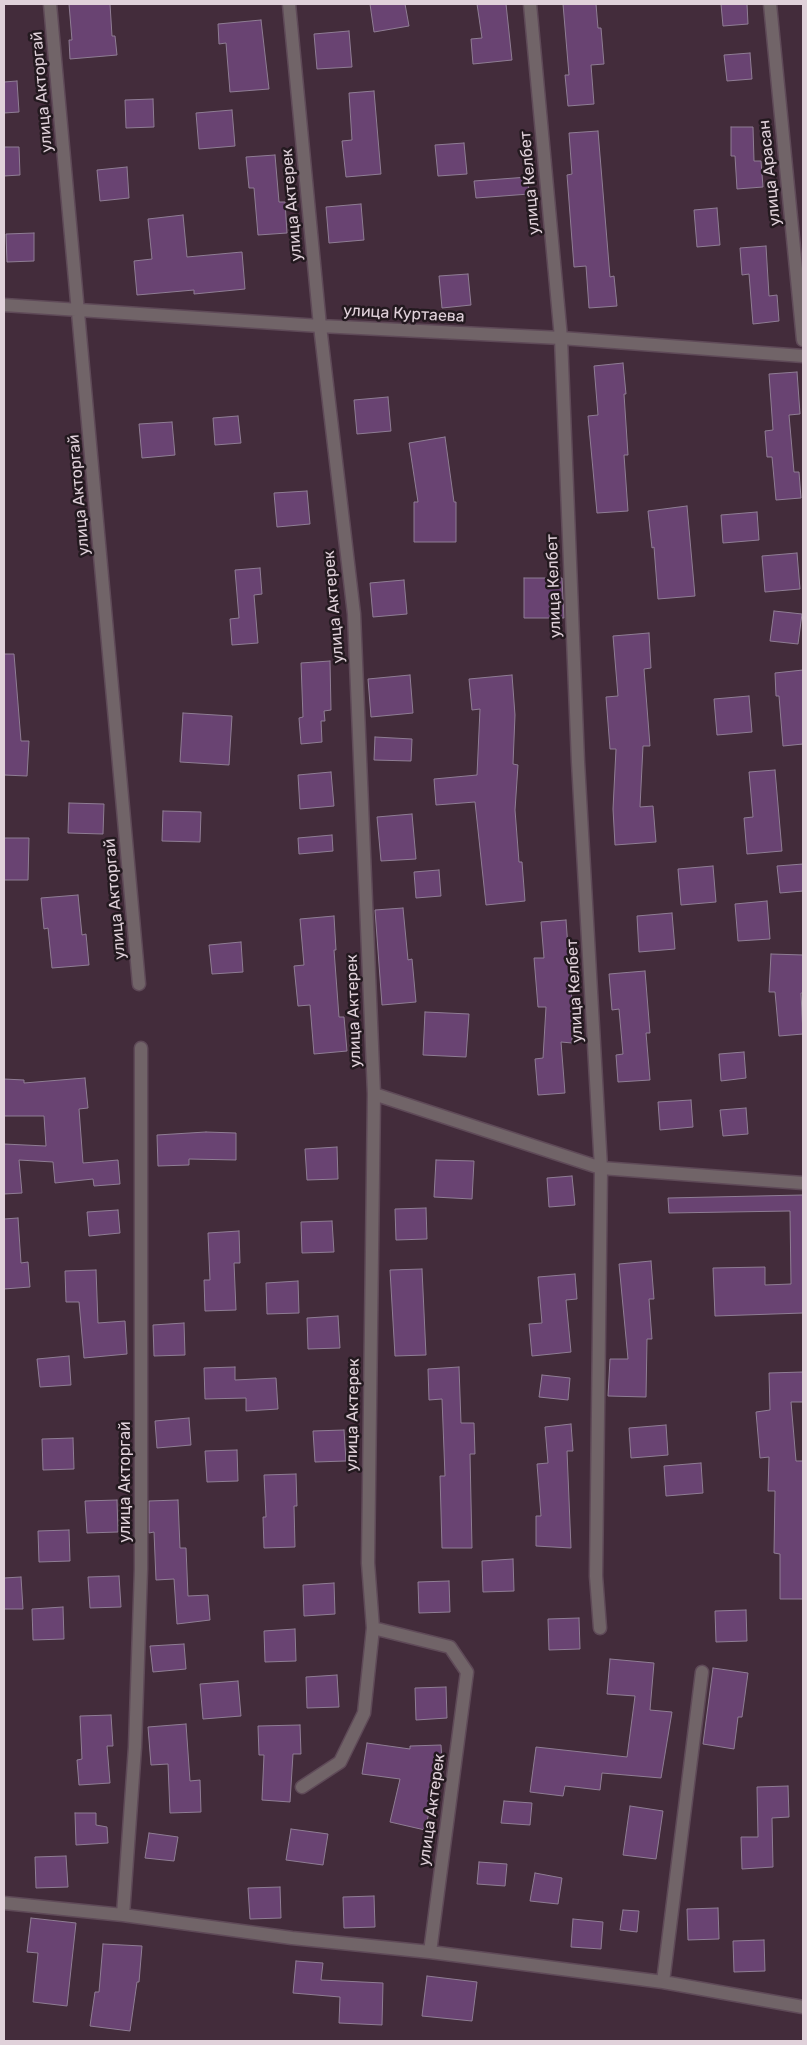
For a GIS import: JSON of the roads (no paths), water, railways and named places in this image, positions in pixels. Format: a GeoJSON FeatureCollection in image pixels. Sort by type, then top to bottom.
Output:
{"type":"FeatureCollection","features":[{"type":"Feature","properties":{"kind":"street","name":"улица Акторгай"},"geometry":{"type":"LineString","coordinates":[[50,4],[139,984]]}},
{"type":"Feature","properties":{"kind":"street","name":"улица Актерек"},"geometry":{"type":"LineString","coordinates":[[289,4],[320,326],[354,614],[374,1094],[368,1563],[373,1628],[450,1647],[467,1672],[430,1952]]}},
{"type":"Feature","properties":{"kind":"street","name":"улица Келбет"},"geometry":{"type":"LineString","coordinates":[[530,4],[561,338],[578,762],[602,1168],[596,1576],[600,1628]]}},
{"type":"Feature","properties":{"kind":"street","name":"улица Арасан"},"geometry":{"type":"LineString","coordinates":[[770,4],[803,340]]}},
{"type":"Feature","properties":{"kind":"street","name":"улица Куртаева"},"geometry":{"type":"LineString","coordinates":[[4,305],[320,326],[561,338],[803,356]]}},
{"type":"Feature","properties":{"kind":"street","name":"улица Акторгай"},"geometry":{"type":"LineString","coordinates":[[122,1914],[135,1747],[141,1569],[141,1048]]}},
{"type":"Feature","properties":{"kind":"street"},"geometry":{"type":"LineString","coordinates":[[374,1094],[602,1168],[803,1183]]}},
{"type":"Feature","properties":{"kind":"street"},"geometry":{"type":"LineString","coordinates":[[302,1787],[340,1762],[364,1713],[373,1628]]}},
{"type":"Feature","properties":{"kind":"street"},"geometry":{"type":"LineString","coordinates":[[663,1982],[702,1672]]}},
{"type":"Feature","properties":{"kind":"street"},"geometry":{"type":"LineString","coordinates":[[4,1904],[122,1914],[292,1938],[430,1952],[663,1982],[803,2006]]}}]}
